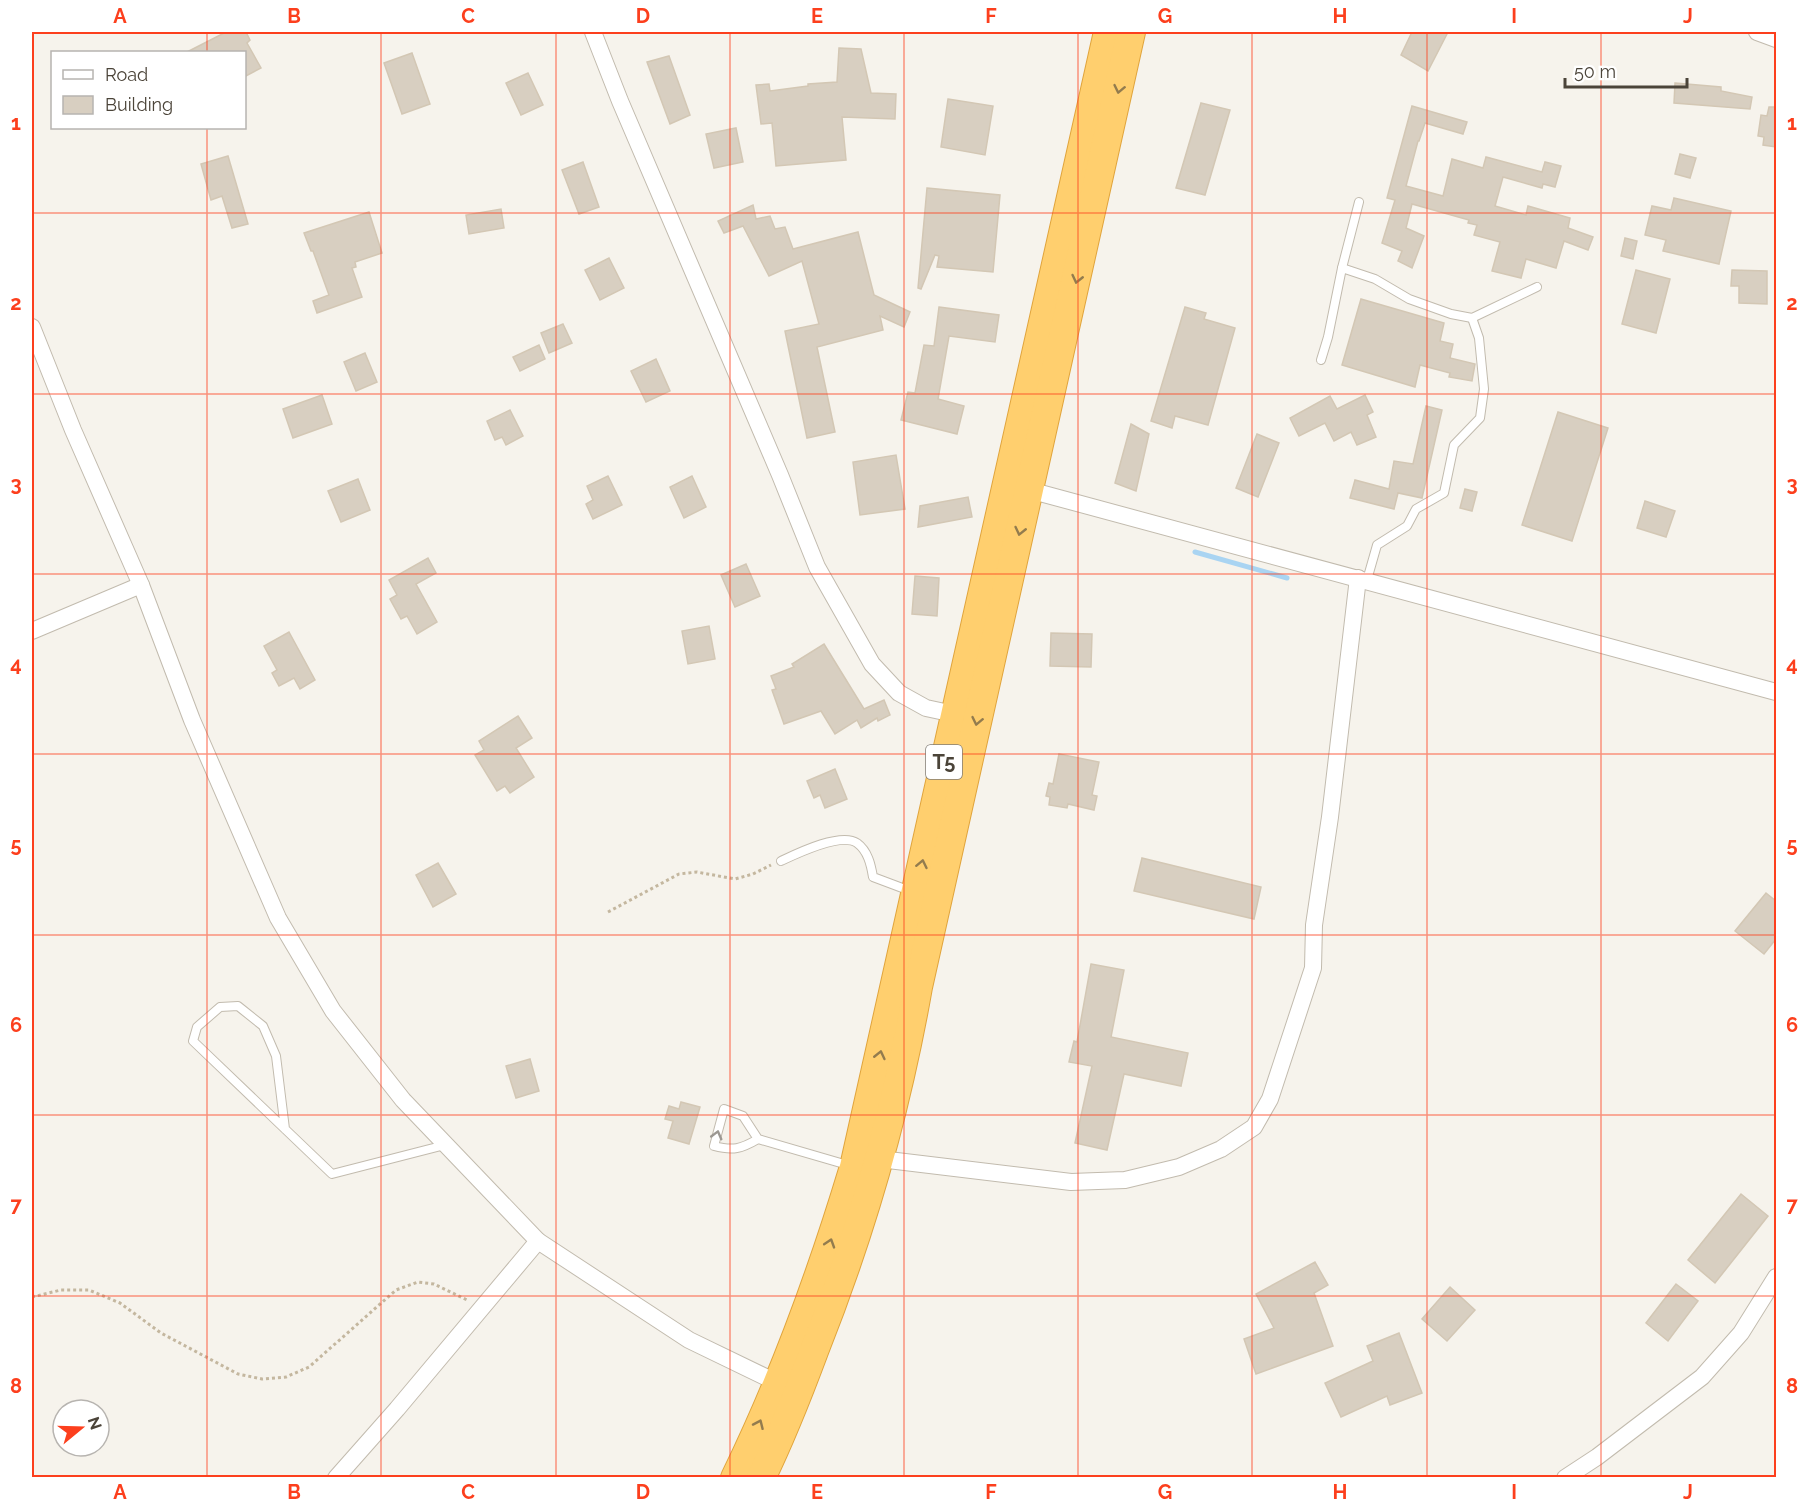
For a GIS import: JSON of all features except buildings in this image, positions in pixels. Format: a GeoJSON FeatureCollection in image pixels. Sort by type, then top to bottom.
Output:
{"type":"FeatureCollection","features":[{"type":"Feature","properties":{"kind":"highway","name":"T5"},"geometry":{"type":"LineString","coordinates":[[926,897],[954,714],[1108,32]]}},
{"type":"Feature","properties":{"kind":"highway","name":"T5"},"geometry":{"type":"LineString","coordinates":[[761,1478],[779,1442],[788,1388],[830,1246],[867,1163],[926,897],[1029,490],[1131,32]]}},
{"type":"Feature","properties":{"kind":"highway","name":"T5"},"geometry":{"type":"LineString","coordinates":[[735,1478],[788,1388]]}},
{"type":"Feature","properties":{"kind":"street"},"geometry":{"type":"LineString","coordinates":[[593,32],[817,567],[872,664],[899,693],[926,708],[954,714]]}},
{"type":"Feature","properties":{"kind":"street"},"geometry":{"type":"LineString","coordinates":[[1757,32],[1776,39]]}},
{"type":"Feature","properties":{"kind":"street"},"geometry":{"type":"LineString","coordinates":[[32,327],[73,430],[141,585],[192,720],[278,918],[333,1011],[403,1100],[538,1241],[689,1340],[788,1388]]}},
{"type":"Feature","properties":{"kind":"street"},"geometry":{"type":"LineString","coordinates":[[1029,490],[1776,692]]}},
{"type":"Feature","properties":{"kind":"street"},"geometry":{"type":"LineString","coordinates":[[867,1163],[1071,1182],[1125,1180],[1179,1167],[1221,1149],[1254,1127],[1270,1099],[1313,968],[1314,925],[1330,817],[1337,741],[1362,579]]}},
{"type":"Feature","properties":{"kind":"street"},"geometry":{"type":"LineString","coordinates":[[32,631],[141,585]]}},
{"type":"Feature","properties":{"kind":"street"},"geometry":{"type":"LineString","coordinates":[[336,1478],[538,1241]]}},
{"type":"Feature","properties":{"kind":"street"},"geometry":{"type":"LineString","coordinates":[[1565,1478],[1597,1457],[1702,1377],[1741,1333],[1776,1277]]}},
{"type":"Feature","properties":{"kind":"lane"},"geometry":{"type":"LineString","coordinates":[[1321,360],[1359,202]]}},
{"type":"Feature","properties":{"kind":"lane"},"geometry":{"type":"LineString","coordinates":[[1342,268],[1375,279],[1409,299],[1451,314],[1472,318],[1537,287]]}},
{"type":"Feature","properties":{"kind":"lane"},"geometry":{"type":"LineString","coordinates":[[1362,579],[1377,545],[1407,526],[1416,509],[1444,493],[1454,445],[1480,418],[1484,389],[1479,338],[1472,318]]}},
{"type":"Feature","properties":{"kind":"lane"},"geometry":{"type":"LineString","coordinates":[[781,861],[812,847],[847,839],[857,843],[866,852],[873,877],[926,897]]}},
{"type":"Feature","properties":{"kind":"lane"},"geometry":{"type":"LineString","coordinates":[[285,1129],[276,1056],[263,1026],[238,1006],[220,1007],[197,1027],[193,1041],[332,1174],[446,1144]]}},
{"type":"Feature","properties":{"kind":"lane"},"geometry":{"type":"LineString","coordinates":[[758,1139],[747,1146],[731,1150],[714,1146],[724,1109],[743,1116],[758,1139],[867,1163]]}},
{"type":"Feature","properties":{"kind":"path"},"geometry":{"type":"LineString","coordinates":[[608,912],[679,874],[697,872],[735,879],[753,874],[781,861]]}},
{"type":"Feature","properties":{"kind":"path"},"geometry":{"type":"LineString","coordinates":[[32,1297],[61,1290],[89,1290],[120,1302],[161,1333],[238,1374],[262,1379],[286,1377],[309,1367],[396,1290],[418,1282],[434,1284],[483,1306]]}},
{"type":"Feature","properties":{"kind":"waterway"},"geometry":{"type":"LineString","coordinates":[[1195,552],[1287,578]]}}]}
